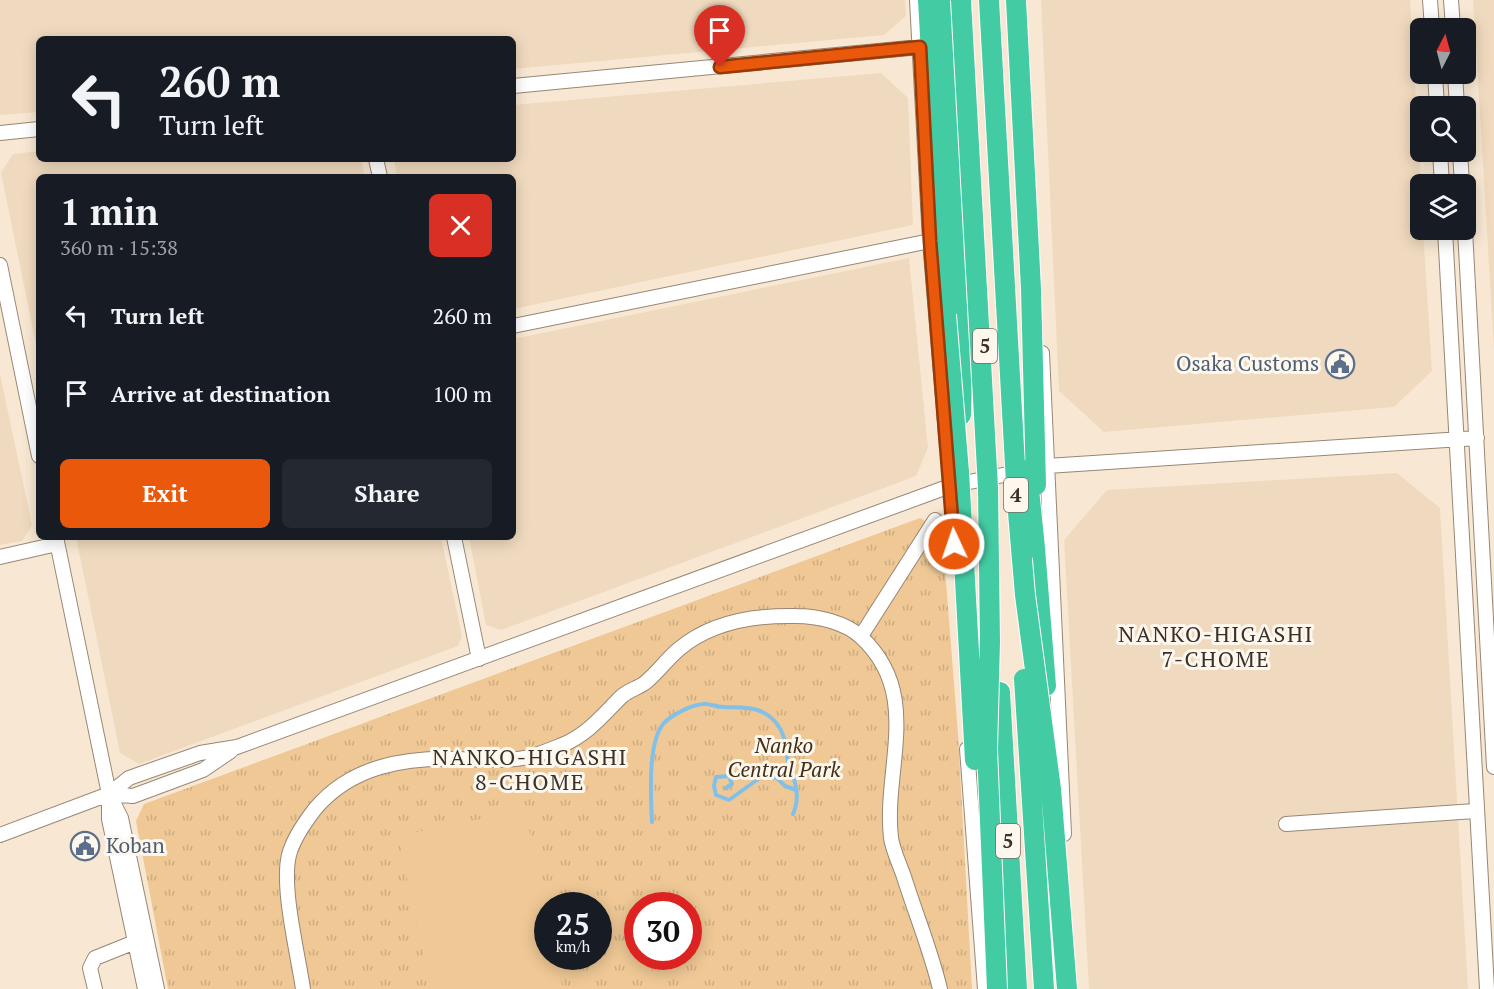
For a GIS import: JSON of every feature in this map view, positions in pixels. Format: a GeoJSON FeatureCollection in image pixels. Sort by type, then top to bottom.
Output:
{"type":"FeatureCollection","features":[{"type":"Feature","properties":{"kind":"highway"},"geometry":{"type":"LineString","coordinates":[[928,0],[955,479],[985,904],[987,989]]}},
{"type":"Feature","properties":{"kind":"highway"},"geometry":{"type":"LineString","coordinates":[[944,0],[964,314],[955,479]]}},
{"type":"Feature","properties":{"kind":"highway","name":"4"},"geometry":{"type":"LineString","coordinates":[[961,0],[988,488],[990,619],[987,749],[997,989]]}},
{"type":"Feature","properties":{"kind":"highway","name":"5"},"geometry":{"type":"LineString","coordinates":[[966,0],[993,488],[1000,692],[1017,989]]}},
{"type":"Feature","properties":{"kind":"highway","name":"5"},"geometry":{"type":"LineString","coordinates":[[983,0],[1011,502],[1044,989]]}},
{"type":"Feature","properties":{"kind":"highway","name":"4"},"geometry":{"type":"LineString","coordinates":[[989,0],[1017,501],[1025,595],[1051,789],[1067,989]]}},
{"type":"Feature","properties":{"kind":"highway"},"geometry":{"type":"LineString","coordinates":[[997,0],[1024,441],[1044,666],[1063,831]]}},
{"type":"Feature","properties":{"kind":"highway"},"geometry":{"type":"LineString","coordinates":[[1016,0],[1036,419],[1035,548]]}},
{"type":"Feature","properties":{"kind":"street"},"geometry":{"type":"LineString","coordinates":[[917,0],[930,241],[955,479],[956,583]]}},
{"type":"Feature","properties":{"kind":"street"},"geometry":{"type":"LineString","coordinates":[[1025,0],[1063,831],[1075,989]]}},
{"type":"Feature","properties":{"kind":"street"},"geometry":{"type":"LineString","coordinates":[[1431,0],[1432,18]]}},
{"type":"Feature","properties":{"kind":"street"},"geometry":{"type":"LineString","coordinates":[[1451,0],[1452,18]]}},
{"type":"Feature","properties":{"kind":"street"},"geometry":{"type":"LineString","coordinates":[[516,86],[920,47]]}},
{"type":"Feature","properties":{"kind":"street"},"geometry":{"type":"LineString","coordinates":[[0,133],[36,129]]}},
{"type":"Feature","properties":{"kind":"street"},"geometry":{"type":"LineString","coordinates":[[1446,240],[1458,439],[1475,811],[1487,989]]}},
{"type":"Feature","properties":{"kind":"street"},"geometry":{"type":"LineString","coordinates":[[1466,240],[1494,767]]}},
{"type":"Feature","properties":{"kind":"street"},"geometry":{"type":"LineString","coordinates":[[516,325],[930,241]]}},
{"type":"Feature","properties":{"kind":"street"},"geometry":{"type":"LineString","coordinates":[[0,265],[36,441]]}},
{"type":"Feature","properties":{"kind":"street"},"geometry":{"type":"LineString","coordinates":[[0,835],[109,794],[134,796],[203,770],[237,747],[479,659],[955,479],[1047,466],[1477,438]]}},
{"type":"Feature","properties":{"kind":"street"},"geometry":{"type":"LineString","coordinates":[[861,636],[935,520]]}},
{"type":"Feature","properties":{"kind":"street"},"geometry":{"type":"LineString","coordinates":[[455,540],[479,659]]}},
{"type":"Feature","properties":{"kind":"street"},"geometry":{"type":"LineString","coordinates":[[0,557],[56,541],[109,794],[109,819],[145,989]]}},
{"type":"Feature","properties":{"kind":"street"},"geometry":{"type":"LineString","coordinates":[[957,610],[987,989]]}},
{"type":"Feature","properties":{"kind":"street"},"geometry":{"type":"LineString","coordinates":[[303,989],[288,888],[289,856],[299,833],[316,808],[348,780],[385,764],[417,759],[495,760],[529,757],[566,743],[599,722],[625,694],[644,684],[681,647],[719,626],[765,615],[810,616],[839,624],[861,636],[883,664],[894,690],[898,727],[892,775],[891,839],[933,959],[940,989]]}},
{"type":"Feature","properties":{"kind":"street"},"geometry":{"type":"LineString","coordinates":[[109,794],[121,818],[157,989]]}},
{"type":"Feature","properties":{"kind":"street"},"geometry":{"type":"LineString","coordinates":[[1287,824],[1475,811]]}},
{"type":"Feature","properties":{"kind":"street"},"geometry":{"type":"LineString","coordinates":[[95,989],[90,968],[95,958],[135,942]]}},
{"type":"Feature","properties":{"kind":"shaded area"},"geometry":{"type":"Polygon","coordinates":[[[0,0],[905,0],[906,16],[884,35],[516,69],[516,36],[36,36],[36,112],[0,115],[0,0]]]}},
{"type":"Feature","properties":{"kind":"shaded area"},"geometry":{"type":"Polygon","coordinates":[[[1041,0],[1410,0],[1410,84],[1415,84],[1416,96],[1410,96],[1410,162],[1420,162],[1420,174],[1410,174],[1410,240],[1424,240],[1432,371],[1394,407],[1104,432],[1059,391],[1041,0]]]}},
{"type":"Feature","properties":{"kind":"shaded area"},"geometry":{"type":"Polygon","coordinates":[[[1473,0],[1494,0],[1494,350],[1476,18],[1473,0]]]}},
{"type":"Feature","properties":{"kind":"shaded area"},"geometry":{"type":"Polygon","coordinates":[[[881,73],[908,98],[913,225],[516,308],[516,174],[396,174],[394,162],[516,162],[516,105],[881,73]]]}},
{"type":"Feature","properties":{"kind":"shaded area"},"geometry":{"type":"Polygon","coordinates":[[[36,151],[36,162],[362,162],[364,174],[36,174],[36,344],[1,173],[13,154],[36,151]]]}},
{"type":"Feature","properties":{"kind":"shaded area"},"geometry":{"type":"Polygon","coordinates":[[[909,258],[928,448],[916,476],[501,630],[486,625],[470,540],[516,540],[516,338],[909,258]]]}},
{"type":"Feature","properties":{"kind":"shaded area"},"geometry":{"type":"Polygon","coordinates":[[[0,374],[32,525],[22,541],[0,545],[0,374]]]}},
{"type":"Feature","properties":{"kind":"shaded area"},"geometry":{"type":"Polygon","coordinates":[[[1397,473],[1440,508],[1468,989],[1089,989],[1064,540],[1107,490],[1397,473]]]}},
{"type":"Feature","properties":{"kind":"shaded area"},"geometry":{"type":"Polygon","coordinates":[[[77,540],[442,540],[462,636],[458,646],[139,764],[120,753],[77,540]]]}},
{"type":"Feature","properties":{"kind":"green space","name":"Nanko Central Park"},"geometry":{"type":"Polygon","coordinates":[[[920,518],[942,531],[958,734],[972,989],[168,989],[136,821],[144,804],[920,518]]]}},
{"type":"Feature","properties":{"kind":"green space"},"geometry":{"type":"Polygon","coordinates":[[[525,810],[542,892],[534,892],[534,970],[559,970],[563,989],[431,989],[398,836],[525,810]]]}},
{"type":"Feature","properties":{"kind":"waterway"},"geometry":{"type":"LineString","coordinates":[[652,822],[652,756],[659,732],[664,723],[678,713],[705,704],[759,711],[765,713],[777,724],[785,741],[796,787],[797,797],[793,814]]}},
{"type":"Feature","properties":{"kind":"waterway"},"geometry":{"type":"LineString","coordinates":[[726,788],[732,784],[729,776],[716,777],[714,786],[716,795],[729,800],[761,777],[777,778],[785,786],[796,790]]}},
{"type":"Feature","properties":{"kind":"place","name":"Osaka Customs"},"geometry":{"type":"Point","coordinates":[1340,364]}},
{"type":"Feature","properties":{"kind":"place","name":"Koban"},"geometry":{"type":"Point","coordinates":[85,846]}},
{"type":"Feature","properties":{"kind":"district","name":"NANKO-HIGASHI 7-CHOME"},"geometry":{"type":"Point","coordinates":[1216,646]}},
{"type":"Feature","properties":{"kind":"district","name":"NANKO-HIGASHI 8-CHOME"},"geometry":{"type":"Point","coordinates":[530,770]}},
{"type":"Feature","properties":{"kind":"route"},"geometry":{"type":"LineString","coordinates":[[720,67],[920,47],[930,241],[954,544]]}}]}
